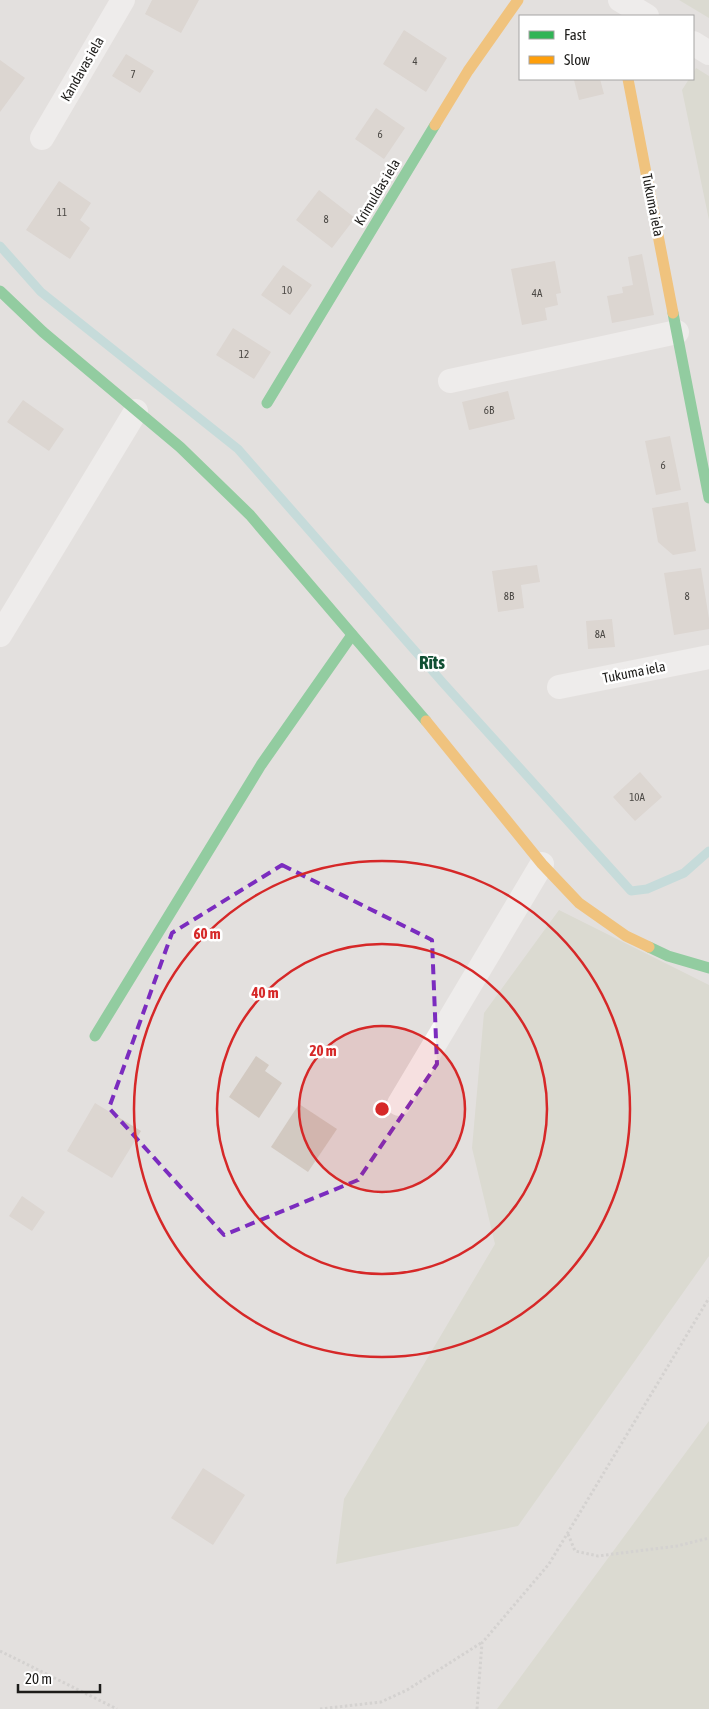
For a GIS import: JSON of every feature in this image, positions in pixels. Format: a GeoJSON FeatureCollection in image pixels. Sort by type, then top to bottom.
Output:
{"type":"FeatureCollection","features":[{"type":"Feature","properties":{"kind":"street","name":"Kandavas iela"},"geometry":{"type":"LineString","coordinates":[[42,138],[123,0]]}},
{"type":"Feature","properties":{"kind":"street","name":"Krimuldas iela"},"geometry":{"type":"LineString","coordinates":[[267,404],[468,70],[518,0]]}},
{"type":"Feature","properties":{"kind":"street"},"geometry":{"type":"LineString","coordinates":[[617,15],[618,0],[645,15]]}},
{"type":"Feature","properties":{"kind":"street"},"geometry":{"type":"LineString","coordinates":[[694,44],[709,53]]}},
{"type":"Feature","properties":{"kind":"street","name":"Tukuma iela"},"geometry":{"type":"LineString","coordinates":[[628,80],[709,498]]}},
{"type":"Feature","properties":{"kind":"street"},"geometry":{"type":"LineString","coordinates":[[0,291],[43,332],[180,447],[250,515],[442,740],[542,864],[579,903],[626,936],[668,956],[709,968]]}},
{"type":"Feature","properties":{"kind":"street"},"geometry":{"type":"LineString","coordinates":[[450,381],[677,332]]}},
{"type":"Feature","properties":{"kind":"street"},"geometry":{"type":"LineString","coordinates":[[0,635],[136,411]]}},
{"type":"Feature","properties":{"kind":"street"},"geometry":{"type":"LineString","coordinates":[[95,1036],[261,765],[352,635]]}},
{"type":"Feature","properties":{"kind":"street","name":"Tukuma iela"},"geometry":{"type":"LineString","coordinates":[[560,687],[709,657]]}},
{"type":"Feature","properties":{"kind":"street"},"geometry":{"type":"LineString","coordinates":[[400,1104],[542,864]]}},
{"type":"Feature","properties":{"kind":"path"},"geometry":{"type":"LineString","coordinates":[[320,1709],[381,1702],[407,1690],[482,1643],[550,1564],[709,1298]]}},
{"type":"Feature","properties":{"kind":"path"},"geometry":{"type":"LineString","coordinates":[[567,1533],[575,1551],[598,1556],[676,1546],[709,1538]]}},
{"type":"Feature","properties":{"kind":"path"},"geometry":{"type":"LineString","coordinates":[[477,1709],[482,1643]]}},
{"type":"Feature","properties":{"kind":"path"},"geometry":{"type":"LineString","coordinates":[[0,1651],[117,1709]]}},
{"type":"Feature","properties":{"kind":"highlighted area"},"geometry":{"type":"Polygon","coordinates":[[[282,865],[432,940],[437,1064],[358,1180],[224,1235],[109,1108],[172,933],[282,865]]]}},
{"type":"Feature","properties":{"kind":"green space"},"geometry":{"type":"Polygon","coordinates":[[[679,0],[709,0],[709,18],[679,0]]]}},
{"type":"Feature","properties":{"kind":"green space"},"geometry":{"type":"Polygon","coordinates":[[[696,68],[709,76],[709,220],[682,90],[688,80],[694,80],[696,68]]]}},
{"type":"Feature","properties":{"kind":"green space"},"geometry":{"type":"Polygon","coordinates":[[[559,910],[709,985],[709,1256],[518,1526],[336,1564],[344,1499],[495,1244],[472,1148],[484,1013],[559,910]]]}},
{"type":"Feature","properties":{"kind":"green space"},"geometry":{"type":"Polygon","coordinates":[[[709,1421],[709,1709],[497,1709],[709,1421]]]}},
{"type":"Feature","properties":{"kind":"building"},"geometry":{"type":"Polygon","coordinates":[[[152,0],[199,0],[181,33],[145,14],[152,0]]]}},
{"type":"Feature","properties":{"kind":"building"},"geometry":{"type":"Polygon","coordinates":[[[404,30],[447,58],[426,92],[383,64],[404,30]]]}},
{"type":"Feature","properties":{"kind":"building"},"geometry":{"type":"Polygon","coordinates":[[[126,54],[154,71],[140,93],[112,76],[126,54]]]}},
{"type":"Feature","properties":{"kind":"building"},"geometry":{"type":"Polygon","coordinates":[[[0,60],[25,78],[0,112],[0,60]]]}},
{"type":"Feature","properties":{"kind":"building"},"geometry":{"type":"Polygon","coordinates":[[[574,80],[600,80],[604,94],[579,100],[574,80]]]}},
{"type":"Feature","properties":{"kind":"building"},"geometry":{"type":"Polygon","coordinates":[[[376,108],[405,128],[384,159],[355,139],[376,108]]]}},
{"type":"Feature","properties":{"kind":"building"},"geometry":{"type":"Polygon","coordinates":[[[59,181],[91,203],[80,220],[90,228],[70,259],[26,230],[59,181]]]}},
{"type":"Feature","properties":{"kind":"building"},"geometry":{"type":"Polygon","coordinates":[[[319,190],[355,218],[332,248],[296,220],[319,190]]]}},
{"type":"Feature","properties":{"kind":"building"},"geometry":{"type":"Polygon","coordinates":[[[642,254],[654,315],[612,323],[607,296],[623,293],[622,287],[633,285],[628,257],[642,254]]]}},
{"type":"Feature","properties":{"kind":"building"},"geometry":{"type":"Polygon","coordinates":[[[555,261],[561,293],[556,294],[558,305],[545,308],[547,320],[522,325],[511,269],[555,261]]]}},
{"type":"Feature","properties":{"kind":"building"},"geometry":{"type":"Polygon","coordinates":[[[283,265],[312,285],[290,315],[261,295],[283,265]]]}},
{"type":"Feature","properties":{"kind":"building"},"geometry":{"type":"Polygon","coordinates":[[[233,328],[271,352],[254,379],[216,355],[233,328]]]}},
{"type":"Feature","properties":{"kind":"building"},"geometry":{"type":"Polygon","coordinates":[[[508,391],[515,419],[469,430],[462,402],[508,391]]]}},
{"type":"Feature","properties":{"kind":"building"},"geometry":{"type":"Polygon","coordinates":[[[23,400],[64,429],[49,451],[7,422],[23,400]]]}},
{"type":"Feature","properties":{"kind":"building"},"geometry":{"type":"Polygon","coordinates":[[[670,436],[681,490],[656,495],[645,441],[670,436]]]}},
{"type":"Feature","properties":{"kind":"building"},"geometry":{"type":"Polygon","coordinates":[[[688,502],[696,551],[673,555],[658,542],[652,508],[688,502]]]}},
{"type":"Feature","properties":{"kind":"building"},"geometry":{"type":"Polygon","coordinates":[[[537,565],[540,582],[521,585],[524,608],[498,612],[492,571],[537,565]]]}},
{"type":"Feature","properties":{"kind":"building"},"geometry":{"type":"Polygon","coordinates":[[[701,568],[709,629],[674,635],[664,573],[701,568]]]}},
{"type":"Feature","properties":{"kind":"building"},"geometry":{"type":"Polygon","coordinates":[[[612,619],[615,647],[588,649],[586,621],[612,619]]]}},
{"type":"Feature","properties":{"kind":"building"},"geometry":{"type":"Polygon","coordinates":[[[640,772],[662,797],[635,821],[613,797],[640,772]]]}},
{"type":"Feature","properties":{"kind":"building"},"geometry":{"type":"Polygon","coordinates":[[[256,1056],[269,1065],[265,1071],[282,1083],[259,1118],[229,1097],[256,1056]]]}},
{"type":"Feature","properties":{"kind":"building"},"geometry":{"type":"Polygon","coordinates":[[[95,1103],[141,1131],[112,1178],[67,1151],[95,1103]]]}},
{"type":"Feature","properties":{"kind":"building"},"geometry":{"type":"Polygon","coordinates":[[[299,1104],[337,1129],[308,1172],[271,1147],[299,1104]]]}},
{"type":"Feature","properties":{"kind":"building"},"geometry":{"type":"Polygon","coordinates":[[[22,1196],[45,1212],[32,1231],[9,1216],[22,1196]]]}},
{"type":"Feature","properties":{"kind":"building"},"geometry":{"type":"Polygon","coordinates":[[[203,1468],[245,1495],[213,1545],[171,1518],[203,1468]]]}},
{"type":"Feature","properties":{"kind":"waterway"},"geometry":{"type":"LineString","coordinates":[[0,246],[41,292],[238,449],[444,684],[631,891],[647,889],[684,873],[709,851]]}},
{"type":"Feature","properties":{"kind":"traffic: fast"},"geometry":{"type":"LineString","coordinates":[[267,403],[435,125]]}},
{"type":"Feature","properties":{"kind":"traffic: fast"},"geometry":{"type":"LineString","coordinates":[[0,291],[43,332],[180,447],[250,515],[426,721]]}},
{"type":"Feature","properties":{"kind":"traffic: fast"},"geometry":{"type":"LineString","coordinates":[[673,313],[709,498]]}},
{"type":"Feature","properties":{"kind":"traffic: fast"},"geometry":{"type":"LineString","coordinates":[[95,1036],[261,765],[352,635]]}},
{"type":"Feature","properties":{"kind":"traffic: fast"},"geometry":{"type":"LineString","coordinates":[[649,947],[668,956],[709,968]]}},
{"type":"Feature","properties":{"kind":"traffic: slow"},"geometry":{"type":"LineString","coordinates":[[435,125],[468,71],[518,0]]}},
{"type":"Feature","properties":{"kind":"traffic: slow"},"geometry":{"type":"LineString","coordinates":[[628,80],[673,313]]}},
{"type":"Feature","properties":{"kind":"traffic: slow"},"geometry":{"type":"LineString","coordinates":[[426,721],[542,864],[579,903],[626,936],[649,947]]}},
{"type":"Feature","properties":{"kind":"district","name":"Rīts"},"geometry":{"type":"Point","coordinates":[432,662]}}]}
